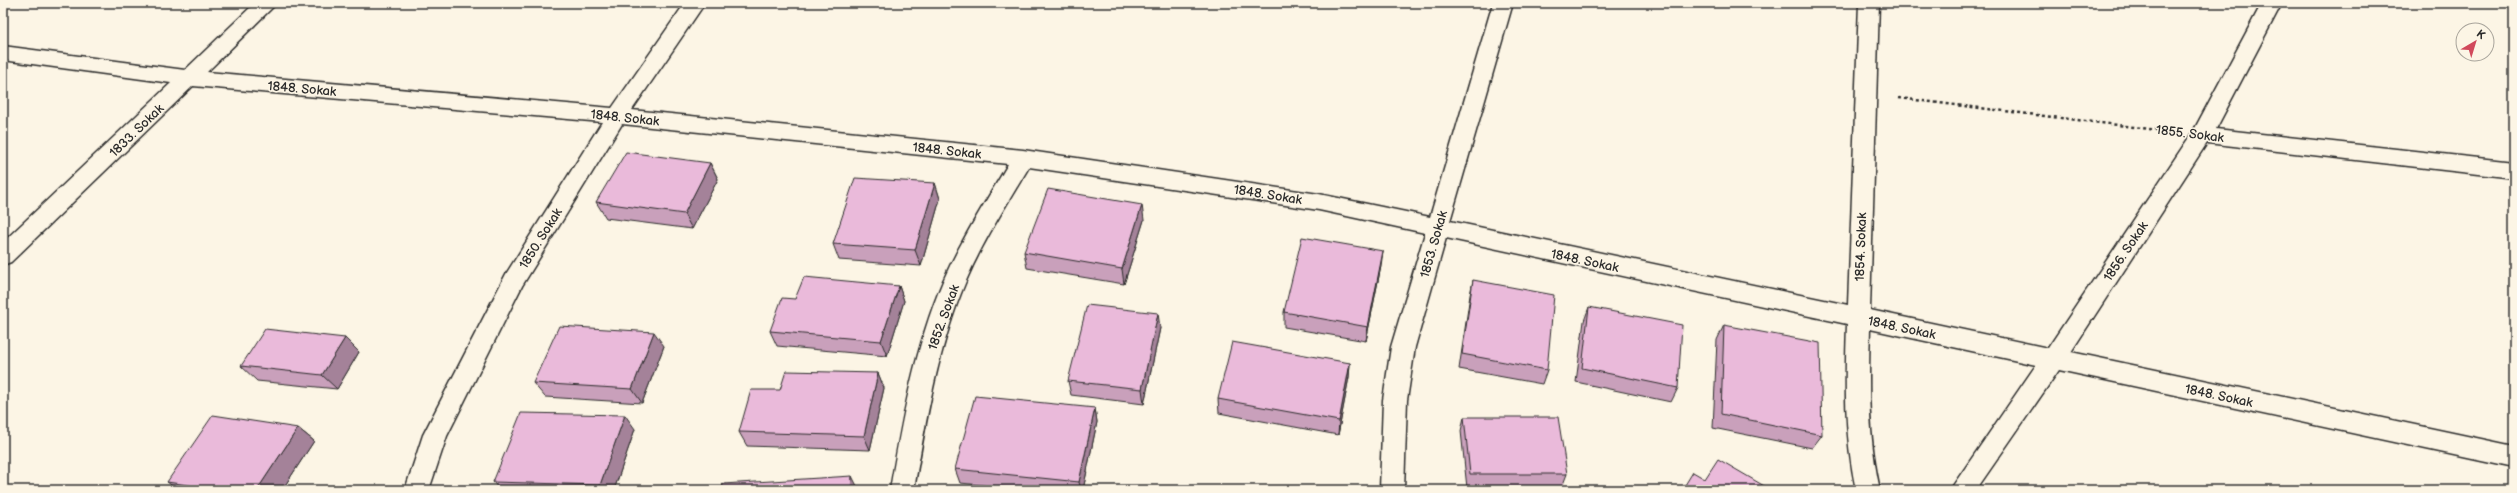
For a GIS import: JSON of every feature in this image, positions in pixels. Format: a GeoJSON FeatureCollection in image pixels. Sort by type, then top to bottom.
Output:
{"type":"FeatureCollection","features":[{"type":"Feature","properties":{"kind":"street","name":"1833. Sokak"},"geometry":{"type":"LineString","coordinates":[[3,256],[267,3]]}},
{"type":"Feature","properties":{"kind":"street","name":"1850. Sokak"},"geometry":{"type":"LineString","coordinates":[[417,490],[435,435],[507,293],[617,116],[695,3]]}},
{"type":"Feature","properties":{"kind":"street","name":"1853. Sokak"},"geometry":{"type":"LineString","coordinates":[[1392,490],[1394,400],[1403,347],[1503,3]]}},
{"type":"Feature","properties":{"kind":"street","name":"1854. Sokak"},"geometry":{"type":"LineString","coordinates":[[1868,490],[1860,454],[1856,399],[1857,318],[1869,3]]}},
{"type":"Feature","properties":{"kind":"street","name":"1856. Sokak"},"geometry":{"type":"LineString","coordinates":[[1962,490],[2053,360],[2202,135],[2272,3]]}},
{"type":"Feature","properties":{"kind":"street","name":"1848. Sokak"},"geometry":{"type":"LineString","coordinates":[[3,53],[190,78],[617,116],[1023,158],[1189,181],[1319,202],[2053,360],[2514,457]]}},
{"type":"Feature","properties":{"kind":"street","name":"1855. Sokak"},"geometry":{"type":"LineString","coordinates":[[2202,135],[2514,170]]}},
{"type":"Feature","properties":{"kind":"street","name":"1852. Sokak"},"geometry":{"type":"LineString","coordinates":[[902,490],[915,414],[929,355],[947,299],[974,242],[1023,158]]}},
{"type":"Feature","properties":{"kind":"path","name":"1855. Sokak"},"geometry":{"type":"LineString","coordinates":[[1866,94],[2202,135]]}},
{"type":"Feature","properties":{"kind":"building"},"geometry":{"type":"Polygon","coordinates":[[[626,152],[710,163],[684,214],[596,202],[626,152]]]}},
{"type":"Feature","properties":{"kind":"building"},"geometry":{"type":"Polygon","coordinates":[[[855,178],[935,183],[915,250],[833,244],[855,178]]]}},
{"type":"Feature","properties":{"kind":"building"},"geometry":{"type":"Polygon","coordinates":[[[1048,189],[1142,205],[1122,269],[1024,252],[1048,189]]]}},
{"type":"Feature","properties":{"kind":"building"},"geometry":{"type":"Polygon","coordinates":[[[1302,237],[1383,251],[1368,327],[1284,312],[1302,237]]]}},
{"type":"Feature","properties":{"kind":"building"},"geometry":{"type":"Polygon","coordinates":[[[804,277],[899,286],[881,341],[770,331],[782,298],[795,299],[804,277]]]}},
{"type":"Feature","properties":{"kind":"building"},"geometry":{"type":"Polygon","coordinates":[[[1473,280],[1554,295],[1547,370],[1462,354],[1473,280]]]}},
{"type":"Feature","properties":{"kind":"building"},"geometry":{"type":"Polygon","coordinates":[[[1087,305],[1158,313],[1142,389],[1068,381],[1087,305]]]}},
{"type":"Feature","properties":{"kind":"building"},"geometry":{"type":"Polygon","coordinates":[[[1589,307],[1682,325],[1678,388],[1582,368],[1589,307]]]}},
{"type":"Feature","properties":{"kind":"building"},"geometry":{"type":"Polygon","coordinates":[[[1724,325],[1820,343],[1822,435],[1721,414],[1724,325]]]}},
{"type":"Feature","properties":{"kind":"building"},"geometry":{"type":"Polygon","coordinates":[[[559,326],[654,332],[632,389],[533,383],[559,326]]]}},
{"type":"Feature","properties":{"kind":"building"},"geometry":{"type":"Polygon","coordinates":[[[265,329],[345,338],[322,375],[241,366],[265,329]]]}},
{"type":"Feature","properties":{"kind":"building"},"geometry":{"type":"Polygon","coordinates":[[[1232,342],[1350,363],[1339,421],[1218,399],[1232,342]]]}},
{"type":"Feature","properties":{"kind":"building"},"geometry":{"type":"Polygon","coordinates":[[[786,371],[878,373],[864,436],[739,432],[751,390],[780,390],[786,371]]]}},
{"type":"Feature","properties":{"kind":"building"},"geometry":{"type":"Polygon","coordinates":[[[975,396],[1095,408],[1079,482],[955,469],[975,396]]]}},
{"type":"Feature","properties":{"kind":"building"},"geometry":{"type":"Polygon","coordinates":[[[521,413],[625,415],[600,485],[493,482],[521,413]]]}},
{"type":"Feature","properties":{"kind":"building"},"geometry":{"type":"Polygon","coordinates":[[[213,415],[298,428],[257,490],[222,490],[167,482],[213,415]]]}},
{"type":"Feature","properties":{"kind":"building"},"geometry":{"type":"Polygon","coordinates":[[[1464,417],[1558,417],[1567,474],[1470,474],[1464,417]]]}},
{"type":"Feature","properties":{"kind":"building"},"geometry":{"type":"Polygon","coordinates":[[[1718,459],[1771,490],[1682,490],[1693,472],[1705,479],[1718,459]]]}},
{"type":"Feature","properties":{"kind":"building"},"geometry":{"type":"Polygon","coordinates":[[[852,476],[851,490],[722,490],[723,484],[852,476]]]}},
{"type":"Feature","properties":{"kind":"building"},"geometry":{"type":"Polygon","coordinates":[[[1345,488],[1345,490],[1227,490],[1227,489],[1345,488]]]}}]}
